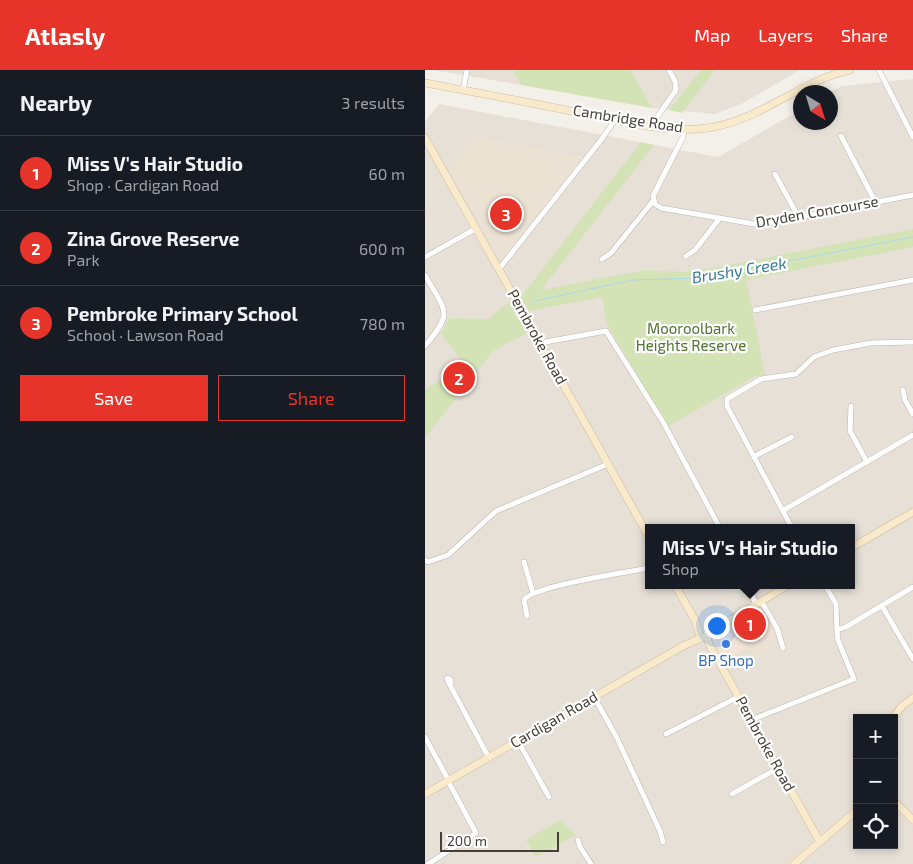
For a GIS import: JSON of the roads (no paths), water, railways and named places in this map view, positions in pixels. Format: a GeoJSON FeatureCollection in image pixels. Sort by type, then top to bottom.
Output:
{"type":"FeatureCollection","features":[{"type":"Feature","properties":{"kind":"street"},"geometry":{"type":"LineString","coordinates":[[463,90],[467,70]]}},
{"type":"Feature","properties":{"kind":"street"},"geometry":{"type":"LineString","coordinates":[[651,126],[676,90],[675,81],[669,70]]}},
{"type":"Feature","properties":{"kind":"street","name":"Cambridge Road"},"geometry":{"type":"LineString","coordinates":[[425,83],[615,120],[684,129],[714,127],[743,118],[838,71],[850,70]]}},
{"type":"Feature","properties":{"kind":"street"},"geometry":{"type":"LineString","coordinates":[[879,70],[913,137]]}},
{"type":"Feature","properties":{"kind":"street"},"geometry":{"type":"LineString","coordinates":[[499,269],[615,120]]}},
{"type":"Feature","properties":{"kind":"street"},"geometry":{"type":"LineString","coordinates":[[602,259],[611,253],[653,201],[654,194],[683,137],[684,129]]}},
{"type":"Feature","properties":{"kind":"street"},"geometry":{"type":"LineString","coordinates":[[841,136],[876,203]]}},
{"type":"Feature","properties":{"kind":"street","name":"Pembroke Road"},"geometry":{"type":"LineString","coordinates":[[425,138],[645,530]]}},
{"type":"Feature","properties":{"kind":"street"},"geometry":{"type":"LineString","coordinates":[[775,174],[799,218]]}},
{"type":"Feature","properties":{"kind":"street","name":"Dryden Concourse"},"geometry":{"type":"LineString","coordinates":[[653,201],[661,208],[757,225],[913,195]]}},
{"type":"Feature","properties":{"kind":"street"},"geometry":{"type":"LineString","coordinates":[[686,256],[695,250],[719,219]]}},
{"type":"Feature","properties":{"kind":"street"},"geometry":{"type":"LineString","coordinates":[[425,257],[475,229]]}},
{"type":"Feature","properties":{"kind":"street"},"geometry":{"type":"LineString","coordinates":[[425,275],[445,314],[443,324],[425,346]]}},
{"type":"Feature","properties":{"kind":"street"},"geometry":{"type":"LineString","coordinates":[[755,310],[913,280]]}},
{"type":"Feature","properties":{"kind":"street"},"geometry":{"type":"LineString","coordinates":[[540,343],[606,331],[663,422],[718,524]]}},
{"type":"Feature","properties":{"kind":"street"},"geometry":{"type":"LineString","coordinates":[[790,524],[726,403],[732,395],[755,381],[796,374],[814,358],[833,350],[871,343],[913,342]]}},
{"type":"Feature","properties":{"kind":"street"},"geometry":{"type":"LineString","coordinates":[[903,390],[905,400],[913,414]]}},
{"type":"Feature","properties":{"kind":"street"},"geometry":{"type":"LineString","coordinates":[[851,406],[850,431],[867,462]]}},
{"type":"Feature","properties":{"kind":"street"},"geometry":{"type":"LineString","coordinates":[[784,510],[913,435]]}},
{"type":"Feature","properties":{"kind":"street"},"geometry":{"type":"LineString","coordinates":[[755,456],[792,437]]}},
{"type":"Feature","properties":{"kind":"street"},"geometry":{"type":"LineString","coordinates":[[425,560],[428,562],[448,555],[496,512],[608,464]]}},
{"type":"Feature","properties":{"kind":"street"},"geometry":{"type":"LineString","coordinates":[[855,546],[913,512]]}},
{"type":"Feature","properties":{"kind":"street"},"geometry":{"type":"LineString","coordinates":[[524,562],[533,593]]}},
{"type":"Feature","properties":{"kind":"street"},"geometry":{"type":"LineString","coordinates":[[527,616],[524,600],[533,593],[570,583],[645,569]]}},
{"type":"Feature","properties":{"kind":"street"},"geometry":{"type":"LineString","coordinates":[[837,630],[913,587]]}},
{"type":"Feature","properties":{"kind":"street","name":"Pembroke Road"},"geometry":{"type":"LineString","coordinates":[[677,589],[820,842]]}},
{"type":"Feature","properties":{"kind":"street"},"geometry":{"type":"LineString","coordinates":[[750,589],[777,628],[783,648]]}},
{"type":"Feature","properties":{"kind":"street","name":"Cardigan Road"},"geometry":{"type":"LineString","coordinates":[[425,794],[781,589]]}},
{"type":"Feature","properties":{"kind":"street"},"geometry":{"type":"LineString","coordinates":[[751,720],[854,679],[839,640],[836,604],[827,589]]}},
{"type":"Feature","properties":{"kind":"street"},"geometry":{"type":"LineString","coordinates":[[882,606],[913,659]]}},
{"type":"Feature","properties":{"kind":"street"},"geometry":{"type":"LineString","coordinates":[[449,685],[489,758]]}},
{"type":"Feature","properties":{"kind":"street"},"geometry":{"type":"LineString","coordinates":[[594,697],[616,736],[660,831],[663,842]]}},
{"type":"Feature","properties":{"kind":"street"},"geometry":{"type":"LineString","coordinates":[[665,734],[738,697]]}},
{"type":"Feature","properties":{"kind":"street"},"geometry":{"type":"LineString","coordinates":[[896,714],[902,706],[913,698]]}},
{"type":"Feature","properties":{"kind":"street"},"geometry":{"type":"LineString","coordinates":[[425,737],[476,834],[428,864]]}},
{"type":"Feature","properties":{"kind":"street"},"geometry":{"type":"LineString","coordinates":[[518,741],[549,797]]}},
{"type":"Feature","properties":{"kind":"street"},"geometry":{"type":"LineString","coordinates":[[732,794],[778,768]]}},
{"type":"Feature","properties":{"kind":"street"},"geometry":{"type":"LineString","coordinates":[[897,804],[913,820]]}},
{"type":"Feature","properties":{"kind":"street"},"geometry":{"type":"LineString","coordinates":[[794,864],[853,813]]}},
{"type":"Feature","properties":{"kind":"street"},"geometry":{"type":"LineString","coordinates":[[578,840],[580,847],[591,864]]}},
{"type":"Feature","properties":{"kind":"waterway","name":"Brushy Creek"},"geometry":{"type":"LineString","coordinates":[[534,301],[633,280],[701,278],[913,237]]}},
{"type":"Feature","properties":{"kind":"place","name":"Pembroke Primary School"},"geometry":{"type":"Point","coordinates":[506,214]}},
{"type":"Feature","properties":{"kind":"place","name":"Zina Grove Reserve"},"geometry":{"type":"Point","coordinates":[459,378]}},
{"type":"Feature","properties":{"kind":"place","name":"Miss V's Hair Studio"},"geometry":{"type":"Point","coordinates":[750,624]}},
{"type":"Feature","properties":{"kind":"place","name":"BP Shop"},"geometry":{"type":"Point","coordinates":[726,644]}},
{"type":"Feature","properties":{"kind":"park label","name":"Mooroolbark Heights Reserve"},"geometry":{"type":"Point","coordinates":[691,338]}}]}
